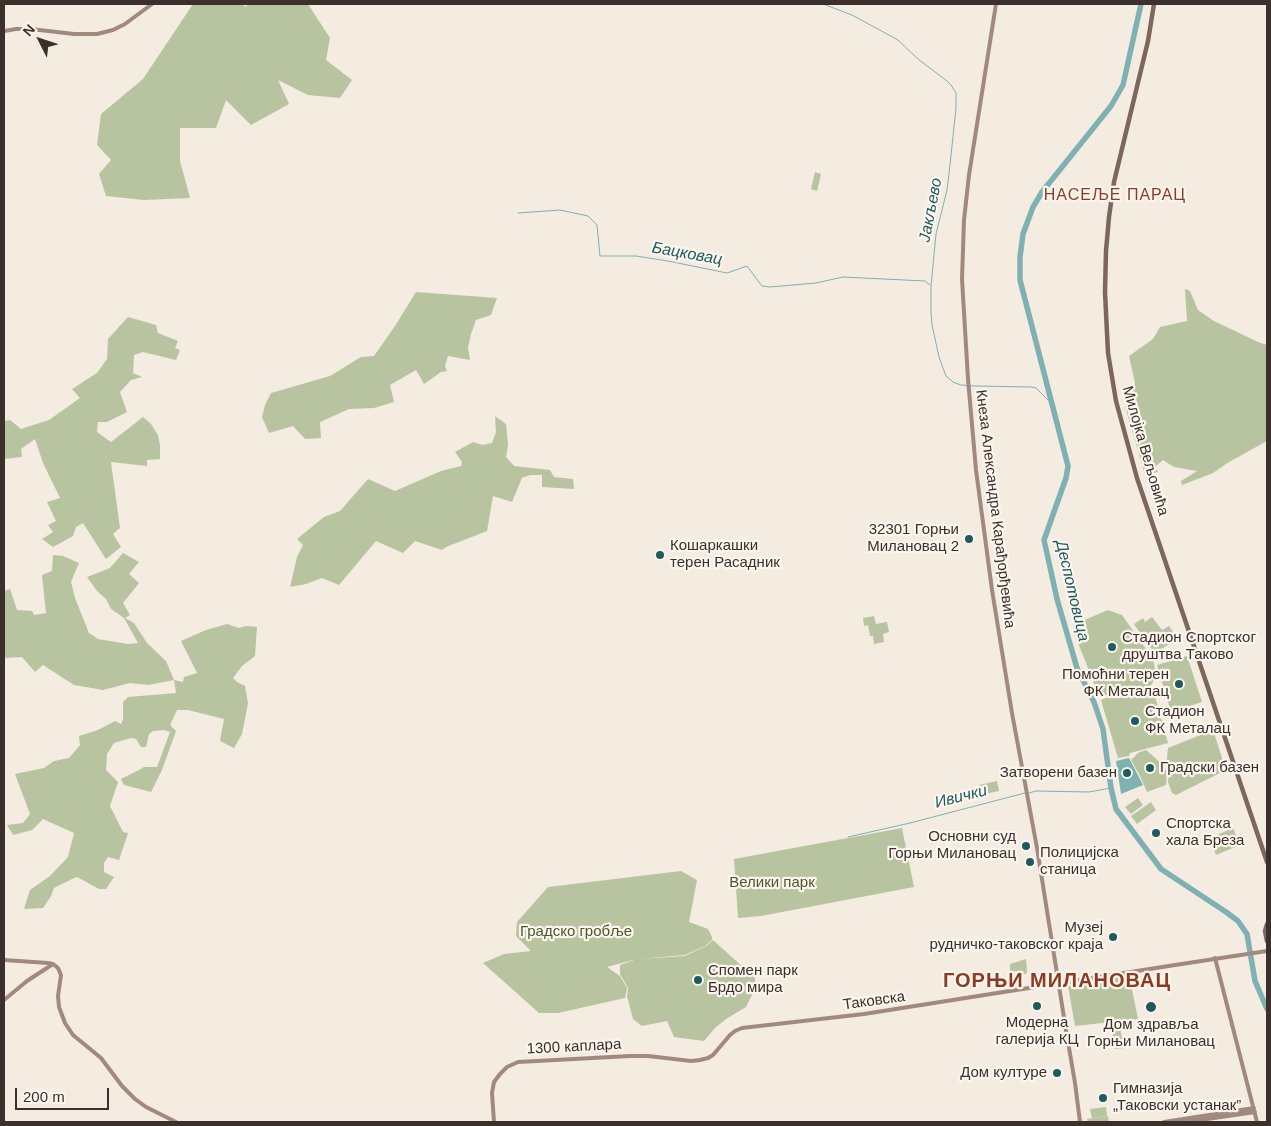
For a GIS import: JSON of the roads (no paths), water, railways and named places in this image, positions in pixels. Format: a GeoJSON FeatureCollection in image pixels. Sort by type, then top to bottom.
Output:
{"type":"FeatureCollection","features":[{"type":"Feature","properties":{"kind":"main road","name":"Милојка Вељовића"},"geometry":{"type":"LineString","coordinates":[[1154,4],[1148,42],[1114,182],[1109,217],[1105,292],[1108,353],[1116,401],[1137,478],[1267,862]]}},
{"type":"Feature","properties":{"kind":"main road"},"geometry":{"type":"LineString","coordinates":[[1267,926],[1265,931],[1267,941]]}},
{"type":"Feature","properties":{"kind":"street"},"geometry":{"type":"LineString","coordinates":[[4,31],[31,29],[74,34],[97,34],[126,24],[152,4]]}},
{"type":"Feature","properties":{"kind":"street","name":"Кнеза Александра Карађорђевића"},"geometry":{"type":"LineString","coordinates":[[996,4],[969,175],[964,220],[962,284],[968,379],[976,470],[988,557],[1012,713],[1076,1083],[1080,1122]]}},
{"type":"Feature","properties":{"kind":"street","name":"Таковска"},"geometry":{"type":"LineString","coordinates":[[704,1059],[715,1053],[732,1033],[742,1028],[864,1014],[1267,951]]}},
{"type":"Feature","properties":{"kind":"street"},"geometry":{"type":"LineString","coordinates":[[1215,958],[1257,1122]]}},
{"type":"Feature","properties":{"kind":"street"},"geometry":{"type":"LineString","coordinates":[[4,960],[53,964],[59,969],[62,975],[58,996],[59,1008],[65,1023],[73,1035],[101,1058],[135,1100],[176,1122]]}},
{"type":"Feature","properties":{"kind":"street"},"geometry":{"type":"LineString","coordinates":[[4,1000],[27,981],[53,964]]}},
{"type":"Feature","properties":{"kind":"street","name":"1300 каплара"},"geometry":{"type":"LineString","coordinates":[[494,1122],[492,1093],[494,1082],[502,1072],[516,1062],[630,1056],[691,1061],[704,1059]]}},
{"type":"Feature","properties":{"kind":"street"},"geometry":{"type":"LineString","coordinates":[[1164,1122],[1254,1110]]}},
{"type":"Feature","properties":{"kind":"street"},"geometry":{"type":"LineString","coordinates":[[1187,1122],[1254,1110]]}},
{"type":"Feature","properties":{"kind":"water","name":"Затворени базен"},"geometry":{"type":"Polygon","coordinates":[[[1129,758],[1143,785],[1121,794],[1116,761],[1129,758]]]}},
{"type":"Feature","properties":{"kind":"waterway","name":"Јакљево"},"geometry":{"type":"LineString","coordinates":[[823,4],[852,15],[898,40],[918,59],[947,81],[956,93],[947,190],[936,234],[931,286],[932,325],[939,357],[946,376],[953,382],[961,385],[1036,388],[1052,404]]}},
{"type":"Feature","properties":{"kind":"waterway","name":"Деспотовица"},"geometry":{"type":"LineString","coordinates":[[1141,4],[1123,85],[1111,106],[1042,192],[1033,207],[1023,234],[1020,280],[1068,466],[1066,478],[1044,540],[1057,599],[1077,668],[1094,702],[1103,729],[1111,788],[1116,809],[1161,869],[1238,921],[1247,934],[1255,981],[1267,1009]]}},
{"type":"Feature","properties":{"kind":"waterway","name":"Бацковац"},"geometry":{"type":"LineString","coordinates":[[518,213],[560,210],[588,216],[597,225],[600,256],[636,256],[727,273],[747,266],[762,286],[816,283],[843,277],[925,281],[930,285]]}},
{"type":"Feature","properties":{"kind":"waterway","name":"Ивички"},"geometry":{"type":"LineString","coordinates":[[1029,793],[1036,791],[1089,792],[1111,788]]}},
{"type":"Feature","properties":{"kind":"waterway","name":"Ивички"},"geometry":{"type":"LineString","coordinates":[[848,837],[1025,793]]}},
{"type":"Feature","properties":{"kind":"place","name":"32301 Горњи Милановац 2"},"geometry":{"type":"Point","coordinates":[969,539]}},
{"type":"Feature","properties":{"kind":"place","name":"Кошаркашки терен Расадник"},"geometry":{"type":"Point","coordinates":[660,555]}},
{"type":"Feature","properties":{"kind":"place","name":"Стадион Спортског друштва Таково"},"geometry":{"type":"Point","coordinates":[1112,647]}},
{"type":"Feature","properties":{"kind":"place","name":"Помоћни терен ФК Металац"},"geometry":{"type":"Point","coordinates":[1179,684]}},
{"type":"Feature","properties":{"kind":"place","name":"Стадион ФК Металац"},"geometry":{"type":"Point","coordinates":[1135,721]}},
{"type":"Feature","properties":{"kind":"place","name":"Градски базен"},"geometry":{"type":"Point","coordinates":[1150,768]}},
{"type":"Feature","properties":{"kind":"place","name":"Затворени базен"},"geometry":{"type":"Point","coordinates":[1127,773]}},
{"type":"Feature","properties":{"kind":"place","name":"Спортска хала Бреза"},"geometry":{"type":"Point","coordinates":[1156,833]}},
{"type":"Feature","properties":{"kind":"place","name":"Основни суд Горњи Милановац"},"geometry":{"type":"Point","coordinates":[1026,846]}},
{"type":"Feature","properties":{"kind":"place","name":"Полицијска станица"},"geometry":{"type":"Point","coordinates":[1030,862]}},
{"type":"Feature","properties":{"kind":"place","name":"Музеј рудничко-таковског краја"},"geometry":{"type":"Point","coordinates":[1113,937]}},
{"type":"Feature","properties":{"kind":"place","name":"Спомен парк Брдо мира"},"geometry":{"type":"Point","coordinates":[698,980]}},
{"type":"Feature","properties":{"kind":"place","name":"Модерна галерија КЦ"},"geometry":{"type":"Point","coordinates":[1037,1006]}},
{"type":"Feature","properties":{"kind":"place","name":"Дом здравља Горњи Милановац"},"geometry":{"type":"Point","coordinates":[1151,1007]}},
{"type":"Feature","properties":{"kind":"place","name":"Дом културе"},"geometry":{"type":"Point","coordinates":[1057,1073]}},
{"type":"Feature","properties":{"kind":"place","name":"Гимназија „Таковски устанак”"},"geometry":{"type":"Point","coordinates":[1103,1098]}},
{"type":"Feature","properties":{"kind":"district","name":"НАСЕЉЕ ПАРАЦ"},"geometry":{"type":"Point","coordinates":[1115,196]}},
{"type":"Feature","properties":{"kind":"district","name":"ГОРЊИ МИЛАНОВАЦ"},"geometry":{"type":"Point","coordinates":[1057,981]}},
{"type":"Feature","properties":{"kind":"park label","name":"Велики парк"},"geometry":{"type":"Point","coordinates":[772,883]}},
{"type":"Feature","properties":{"kind":"park label","name":"Градско гробље"},"geometry":{"type":"Point","coordinates":[576,932]}}]}
